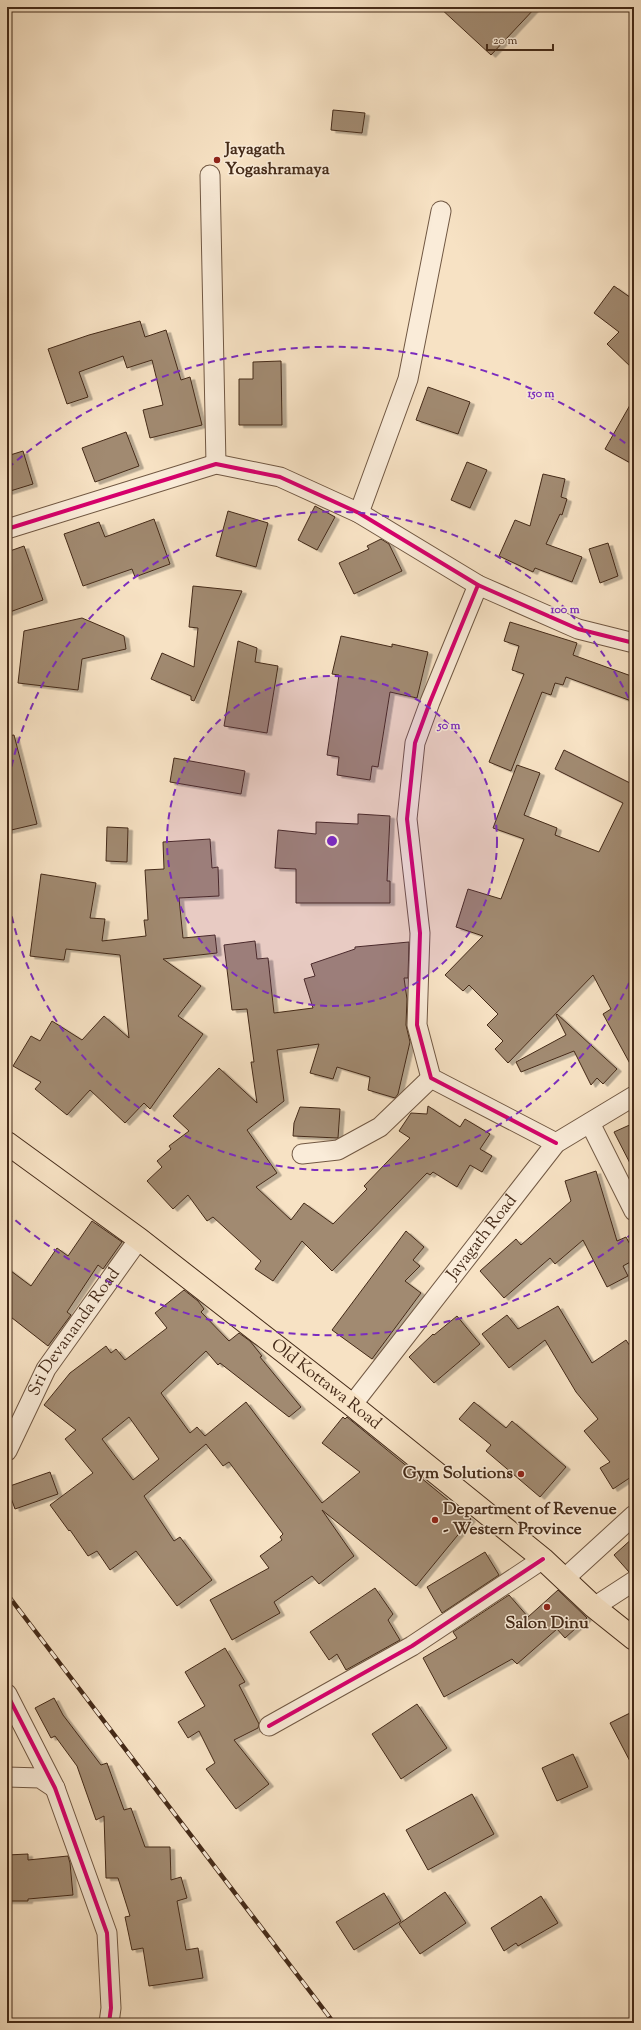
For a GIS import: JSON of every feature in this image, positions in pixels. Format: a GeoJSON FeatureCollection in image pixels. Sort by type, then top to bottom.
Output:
{"type":"FeatureCollection","features":[{"type":"Feature","properties":{"kind":"main road","name":"Old Kottawa Road"},"geometry":{"type":"LineString","coordinates":[[7,1143],[139,1239],[352,1405],[543,1559],[594,1607],[634,1639]]}},
{"type":"Feature","properties":{"kind":"street"},"geometry":{"type":"LineString","coordinates":[[210,175],[216,464]]}},
{"type":"Feature","properties":{"kind":"street"},"geometry":{"type":"LineString","coordinates":[[359,513],[408,379],[441,212]]}},
{"type":"Feature","properties":{"kind":"street"},"geometry":{"type":"LineString","coordinates":[[7,529],[216,464],[280,477],[359,513],[478,585],[578,629],[634,643]]}},
{"type":"Feature","properties":{"kind":"street"},"geometry":{"type":"LineString","coordinates":[[478,585],[430,702],[415,743],[407,819],[420,933],[417,1025],[431,1078],[556,1143]]}},
{"type":"Feature","properties":{"kind":"street"},"geometry":{"type":"LineString","coordinates":[[302,1154],[338,1150],[380,1127],[431,1078]]}},
{"type":"Feature","properties":{"kind":"street","name":"Jayagath Road"},"geometry":{"type":"LineString","coordinates":[[352,1405],[556,1143],[634,1096]]}},
{"type":"Feature","properties":{"kind":"street"},"geometry":{"type":"LineString","coordinates":[[590,1123],[634,1211]]}},
{"type":"Feature","properties":{"kind":"street","name":"Sri Devananda Road"},"geometry":{"type":"LineString","coordinates":[[7,1450],[46,1370],[139,1239]]}},
{"type":"Feature","properties":{"kind":"street"},"geometry":{"type":"LineString","coordinates":[[564,1578],[634,1515]]}},
{"type":"Feature","properties":{"kind":"street"},"geometry":{"type":"LineString","coordinates":[[269,1726],[412,1646],[543,1559]]}},
{"type":"Feature","properties":{"kind":"street"},"geometry":{"type":"LineString","coordinates":[[594,1607],[634,1581]]}},
{"type":"Feature","properties":{"kind":"street"},"geometry":{"type":"LineString","coordinates":[[7,1694],[55,1788],[107,1933],[111,2008],[109,2023]]}},
{"type":"Feature","properties":{"kind":"street"},"geometry":{"type":"LineString","coordinates":[[7,1777],[40,1778],[55,1788]]}},
{"type":"Feature","properties":{"kind":"building"},"geometry":{"type":"Polygon","coordinates":[[[439,7],[536,7],[491,55],[439,7]]]}},
{"type":"Feature","properties":{"kind":"building"},"geometry":{"type":"Polygon","coordinates":[[[333,110],[365,113],[362,133],[331,130],[333,110]]]}},
{"type":"Feature","properties":{"kind":"building"},"geometry":{"type":"Polygon","coordinates":[[[614,286],[634,300],[634,370],[607,344],[619,332],[594,313],[614,286]]]}},
{"type":"Feature","properties":{"kind":"building"},"geometry":{"type":"Polygon","coordinates":[[[140,321],[145,337],[166,330],[181,380],[190,377],[202,425],[150,438],[143,410],[163,405],[152,360],[127,368],[123,356],[79,372],[88,397],[67,404],[48,349],[89,335],[140,321]]]}},
{"type":"Feature","properties":{"kind":"building"},"geometry":{"type":"Polygon","coordinates":[[[281,361],[282,425],[239,425],[239,379],[253,379],[253,362],[281,361]]]}},
{"type":"Feature","properties":{"kind":"building"},"geometry":{"type":"Polygon","coordinates":[[[428,387],[470,402],[458,434],[416,420],[428,387]]]}},
{"type":"Feature","properties":{"kind":"building"},"geometry":{"type":"Polygon","coordinates":[[[634,398],[634,465],[605,449],[634,398]]]}},
{"type":"Feature","properties":{"kind":"building"},"geometry":{"type":"Polygon","coordinates":[[[126,432],[139,466],[95,482],[82,448],[126,432]]]}},
{"type":"Feature","properties":{"kind":"building"},"geometry":{"type":"Polygon","coordinates":[[[23,451],[33,484],[7,492],[7,456],[23,451]]]}},
{"type":"Feature","properties":{"kind":"building"},"geometry":{"type":"Polygon","coordinates":[[[467,462],[487,470],[470,508],[451,500],[467,462]]]}},
{"type":"Feature","properties":{"kind":"building"},"geometry":{"type":"Polygon","coordinates":[[[543,474],[565,479],[561,497],[567,499],[562,515],[560,514],[546,544],[582,557],[572,582],[535,568],[533,572],[499,556],[515,520],[530,526],[543,474]]]}},
{"type":"Feature","properties":{"kind":"building"},"geometry":{"type":"Polygon","coordinates":[[[315,506],[335,517],[317,550],[298,540],[315,506]]]}},
{"type":"Feature","properties":{"kind":"building"},"geometry":{"type":"Polygon","coordinates":[[[228,511],[268,523],[256,567],[216,556],[228,511]]]}},
{"type":"Feature","properties":{"kind":"building"},"geometry":{"type":"Polygon","coordinates":[[[154,519],[170,564],[135,577],[132,569],[83,586],[64,534],[99,522],[105,537],[154,519]]]}},
{"type":"Feature","properties":{"kind":"building"},"geometry":{"type":"Polygon","coordinates":[[[381,539],[389,544],[402,571],[354,594],[339,563],[369,549],[367,546],[381,539]]]}},
{"type":"Feature","properties":{"kind":"building"},"geometry":{"type":"Polygon","coordinates":[[[608,543],[618,576],[600,583],[589,549],[608,543]]]}},
{"type":"Feature","properties":{"kind":"building"},"geometry":{"type":"Polygon","coordinates":[[[24,546],[43,600],[7,613],[7,552],[24,546]]]}},
{"type":"Feature","properties":{"kind":"building"},"geometry":{"type":"Polygon","coordinates":[[[193,586],[242,591],[194,701],[191,700],[191,696],[151,679],[162,653],[194,667],[198,628],[189,627],[193,586]]]}},
{"type":"Feature","properties":{"kind":"building"},"geometry":{"type":"Polygon","coordinates":[[[82,618],[124,636],[126,649],[82,659],[78,690],[18,683],[24,631],[82,618]]]}},
{"type":"Feature","properties":{"kind":"building"},"geometry":{"type":"Polygon","coordinates":[[[510,622],[577,643],[573,655],[634,677],[634,702],[566,677],[563,685],[555,683],[551,695],[542,692],[511,771],[489,762],[524,674],[512,670],[519,646],[504,641],[510,622]]]}},
{"type":"Feature","properties":{"kind":"building"},"geometry":{"type":"Polygon","coordinates":[[[341,636],[392,647],[392,644],[428,652],[417,698],[390,692],[378,767],[372,766],[370,780],[337,775],[339,757],[327,755],[339,675],[332,674],[341,636]]]}},
{"type":"Feature","properties":{"kind":"building"},"geometry":{"type":"Polygon","coordinates":[[[238,641],[257,648],[255,662],[278,666],[267,733],[224,726],[238,641]]]}},
{"type":"Feature","properties":{"kind":"building"},"geometry":{"type":"Polygon","coordinates":[[[14,735],[37,824],[7,831],[7,736],[14,735]]]}},
{"type":"Feature","properties":{"kind":"building"},"geometry":{"type":"Polygon","coordinates":[[[564,750],[632,784],[634,780],[634,1071],[603,1014],[611,1009],[593,975],[508,1063],[495,1049],[503,1041],[487,1025],[498,1014],[469,985],[463,991],[445,975],[483,936],[456,927],[468,889],[501,899],[524,839],[493,828],[517,765],[540,773],[524,815],[557,828],[555,835],[599,852],[623,803],[555,769],[564,750]]]}},
{"type":"Feature","properties":{"kind":"building"},"geometry":{"type":"Polygon","coordinates":[[[174,758],[245,771],[241,794],[170,782],[174,758]]]}},
{"type":"Feature","properties":{"kind":"building"},"geometry":{"type":"Polygon","coordinates":[[[358,814],[390,816],[387,881],[390,881],[390,903],[296,903],[296,869],[275,868],[278,830],[316,834],[316,822],[358,824],[358,814]]]}},
{"type":"Feature","properties":{"kind":"building"},"geometry":{"type":"Polygon","coordinates":[[[107,827],[128,828],[127,862],[106,861],[107,827]]]}},
{"type":"Feature","properties":{"kind":"building"},"geometry":{"type":"Polygon","coordinates":[[[210,839],[212,868],[218,867],[219,896],[179,898],[183,938],[215,935],[217,953],[163,959],[201,986],[178,1016],[203,1034],[150,1109],[144,1103],[125,1123],[90,1090],[67,1115],[35,1089],[41,1082],[13,1066],[31,1036],[40,1041],[52,1021],[82,1040],[104,1016],[129,1038],[120,955],[66,949],[64,960],[30,956],[41,874],[96,883],[90,918],[105,919],[102,941],[146,936],[144,920],[148,920],[145,870],[164,869],[163,842],[210,839]]]}},
{"type":"Feature","properties":{"kind":"building"},"geometry":{"type":"Polygon","coordinates":[[[255,941],[257,959],[268,958],[274,1013],[313,1008],[304,979],[315,976],[311,964],[355,949],[355,947],[409,942],[408,978],[404,978],[407,999],[406,1025],[410,1042],[398,1094],[395,1098],[368,1090],[370,1077],[337,1067],[333,1079],[310,1073],[319,1044],[277,1050],[284,1101],[247,1130],[277,1173],[256,1187],[291,1220],[304,1203],[333,1224],[367,1189],[364,1186],[410,1138],[399,1131],[411,1113],[427,1114],[428,1106],[460,1127],[465,1119],[490,1134],[480,1149],[492,1156],[482,1172],[470,1165],[457,1187],[433,1172],[430,1175],[427,1173],[332,1271],[302,1241],[273,1281],[255,1269],[261,1261],[213,1217],[207,1221],[188,1195],[173,1209],[147,1181],[162,1167],[157,1161],[171,1149],[169,1146],[189,1131],[173,1116],[219,1068],[257,1103],[251,1062],[254,1062],[247,1009],[232,1010],[224,945],[255,941]]]}},
{"type":"Feature","properties":{"kind":"building"},"geometry":{"type":"Polygon","coordinates":[[[557,1014],[617,1069],[603,1084],[597,1078],[591,1085],[574,1051],[521,1072],[516,1062],[566,1035],[556,1015],[557,1014]]]}},
{"type":"Feature","properties":{"kind":"building"},"geometry":{"type":"Polygon","coordinates":[[[300,1107],[340,1109],[338,1138],[293,1136],[294,1123],[300,1107]]]}},
{"type":"Feature","properties":{"kind":"building"},"geometry":{"type":"Polygon","coordinates":[[[634,1123],[634,1171],[614,1132],[634,1123]]]}},
{"type":"Feature","properties":{"kind":"building"},"geometry":{"type":"Polygon","coordinates":[[[596,1171],[617,1241],[626,1237],[634,1252],[634,1260],[623,1266],[628,1276],[607,1287],[583,1240],[555,1264],[550,1258],[504,1298],[480,1271],[516,1239],[521,1245],[571,1201],[565,1181],[596,1171]]]}},
{"type":"Feature","properties":{"kind":"building"},"geometry":{"type":"Polygon","coordinates":[[[92,1221],[122,1242],[103,1269],[98,1265],[67,1312],[71,1315],[48,1346],[7,1314],[7,1268],[31,1286],[57,1248],[68,1256],[92,1221]]]}},
{"type":"Feature","properties":{"kind":"building"},"geometry":{"type":"Polygon","coordinates":[[[406,1231],[424,1247],[413,1260],[420,1266],[405,1281],[421,1293],[372,1359],[332,1330],[406,1231]]]}},
{"type":"Feature","properties":{"kind":"building"},"geometry":{"type":"Polygon","coordinates":[[[184,1290],[198,1301],[204,1309],[201,1312],[229,1341],[239,1333],[250,1341],[262,1356],[260,1357],[301,1407],[289,1417],[220,1363],[218,1365],[206,1351],[161,1393],[190,1433],[197,1427],[205,1436],[246,1402],[322,1503],[360,1472],[322,1443],[343,1417],[345,1419],[347,1417],[471,1519],[416,1586],[322,1510],[354,1556],[319,1584],[312,1576],[274,1602],[280,1613],[232,1640],[210,1600],[269,1568],[260,1556],[282,1540],[280,1537],[283,1534],[229,1462],[223,1466],[206,1444],[144,1496],[174,1541],[180,1537],[212,1580],[177,1606],[136,1551],[110,1570],[97,1551],[88,1556],[50,1505],[93,1473],[65,1439],[76,1430],[44,1405],[70,1373],[106,1346],[111,1353],[116,1349],[125,1360],[167,1328],[155,1313],[184,1290]],[[129,1417],[102,1439],[133,1480],[159,1459],[129,1417]]]}},
{"type":"Feature","properties":{"kind":"building"},"geometry":{"type":"Polygon","coordinates":[[[558,1306],[592,1363],[626,1340],[634,1352],[634,1475],[613,1489],[600,1468],[610,1462],[584,1431],[598,1419],[576,1392],[545,1340],[509,1368],[482,1334],[507,1315],[518,1329],[558,1306]]]}},
{"type":"Feature","properties":{"kind":"building"},"geometry":{"type":"Polygon","coordinates":[[[457,1316],[480,1344],[434,1383],[409,1357],[433,1334],[434,1335],[457,1316]]]}},
{"type":"Feature","properties":{"kind":"building"},"geometry":{"type":"Polygon","coordinates":[[[474,1402],[506,1428],[512,1421],[566,1467],[540,1497],[486,1451],[491,1445],[459,1419],[474,1402]]]}},
{"type":"Feature","properties":{"kind":"building"},"geometry":{"type":"Polygon","coordinates":[[[50,1472],[58,1494],[15,1509],[7,1487],[50,1472]]]}},
{"type":"Feature","properties":{"kind":"building"},"geometry":{"type":"Polygon","coordinates":[[[634,1537],[634,1570],[629,1572],[614,1555],[634,1537]]]}},
{"type":"Feature","properties":{"kind":"building"},"geometry":{"type":"Polygon","coordinates":[[[485,1552],[499,1575],[442,1613],[427,1587],[485,1552]]]}},
{"type":"Feature","properties":{"kind":"building"},"geometry":{"type":"Polygon","coordinates":[[[375,1588],[393,1614],[388,1620],[400,1640],[346,1670],[337,1654],[329,1660],[310,1632],[375,1588]]]}},
{"type":"Feature","properties":{"kind":"building"},"geometry":{"type":"Polygon","coordinates":[[[558,1590],[587,1618],[565,1638],[557,1629],[517,1664],[512,1659],[444,1697],[423,1658],[457,1638],[453,1632],[509,1595],[528,1617],[558,1590]]]}},
{"type":"Feature","properties":{"kind":"building"},"geometry":{"type":"Polygon","coordinates":[[[225,1648],[245,1682],[239,1685],[259,1724],[258,1728],[234,1740],[269,1784],[236,1809],[206,1769],[215,1763],[199,1731],[188,1738],[178,1722],[205,1706],[185,1672],[225,1648]]]}},
{"type":"Feature","properties":{"kind":"building"},"geometry":{"type":"Polygon","coordinates":[[[54,1698],[63,1715],[101,1765],[107,1763],[124,1810],[131,1808],[145,1847],[170,1847],[171,1880],[181,1877],[187,1898],[177,1901],[186,1950],[198,1948],[203,1978],[149,1986],[143,1948],[132,1950],[125,1917],[130,1916],[118,1878],[106,1878],[104,1816],[96,1820],[77,1766],[55,1736],[51,1738],[35,1708],[54,1698]]]}},
{"type":"Feature","properties":{"kind":"building"},"geometry":{"type":"Polygon","coordinates":[[[417,1704],[447,1748],[401,1779],[372,1734],[417,1704]]]}},
{"type":"Feature","properties":{"kind":"building"},"geometry":{"type":"Polygon","coordinates":[[[634,1711],[634,1769],[610,1723],[634,1711]]]}},
{"type":"Feature","properties":{"kind":"building"},"geometry":{"type":"Polygon","coordinates":[[[573,1754],[588,1787],[557,1801],[542,1768],[573,1754]]]}},
{"type":"Feature","properties":{"kind":"building"},"geometry":{"type":"Polygon","coordinates":[[[472,1794],[494,1834],[428,1870],[406,1830],[472,1794]]]}},
{"type":"Feature","properties":{"kind":"building"},"geometry":{"type":"Polygon","coordinates":[[[28,1854],[28,1860],[68,1856],[73,1895],[28,1899],[28,1901],[7,1901],[7,1855],[28,1854]]]}},
{"type":"Feature","properties":{"kind":"building"},"geometry":{"type":"Polygon","coordinates":[[[445,1892],[466,1923],[420,1954],[399,1924],[445,1892]]]}},
{"type":"Feature","properties":{"kind":"building"},"geometry":{"type":"Polygon","coordinates":[[[384,1893],[401,1921],[354,1950],[336,1922],[384,1893]]]}},
{"type":"Feature","properties":{"kind":"building"},"geometry":{"type":"Polygon","coordinates":[[[541,1896],[558,1923],[518,1946],[516,1943],[504,1951],[491,1928],[541,1896]]]}},
{"type":"Feature","properties":{"kind":"railway"},"geometry":{"type":"LineString","coordinates":[[7,1594],[334,2023]]}},
{"type":"Feature","properties":{"kind":"cycle path"},"geometry":{"type":"LineString","coordinates":[[7,529],[216,464],[280,477],[359,513],[478,585],[578,629],[634,643]]}},
{"type":"Feature","properties":{"kind":"cycle path"},"geometry":{"type":"LineString","coordinates":[[478,585],[430,702],[415,743],[407,819],[420,933],[417,1025],[431,1078],[556,1143]]}},
{"type":"Feature","properties":{"kind":"cycle path"},"geometry":{"type":"LineString","coordinates":[[269,1726],[412,1646],[543,1559]]}},
{"type":"Feature","properties":{"kind":"cycle path"},"geometry":{"type":"LineString","coordinates":[[7,1694],[55,1788],[107,1933],[111,2008],[109,2023]]}},
{"type":"Feature","properties":{"kind":"place","name":"Jayagath Yogashramaya"},"geometry":{"type":"Point","coordinates":[217,160]}},
{"type":"Feature","properties":{"kind":"place","name":"Gym Solutions"},"geometry":{"type":"Point","coordinates":[521,1474]}},
{"type":"Feature","properties":{"kind":"place","name":"Department of Revenue - Western Province"},"geometry":{"type":"Point","coordinates":[435,1520]}},
{"type":"Feature","properties":{"kind":"place","name":"Salon Dinu"},"geometry":{"type":"Point","coordinates":[547,1607]}}]}
